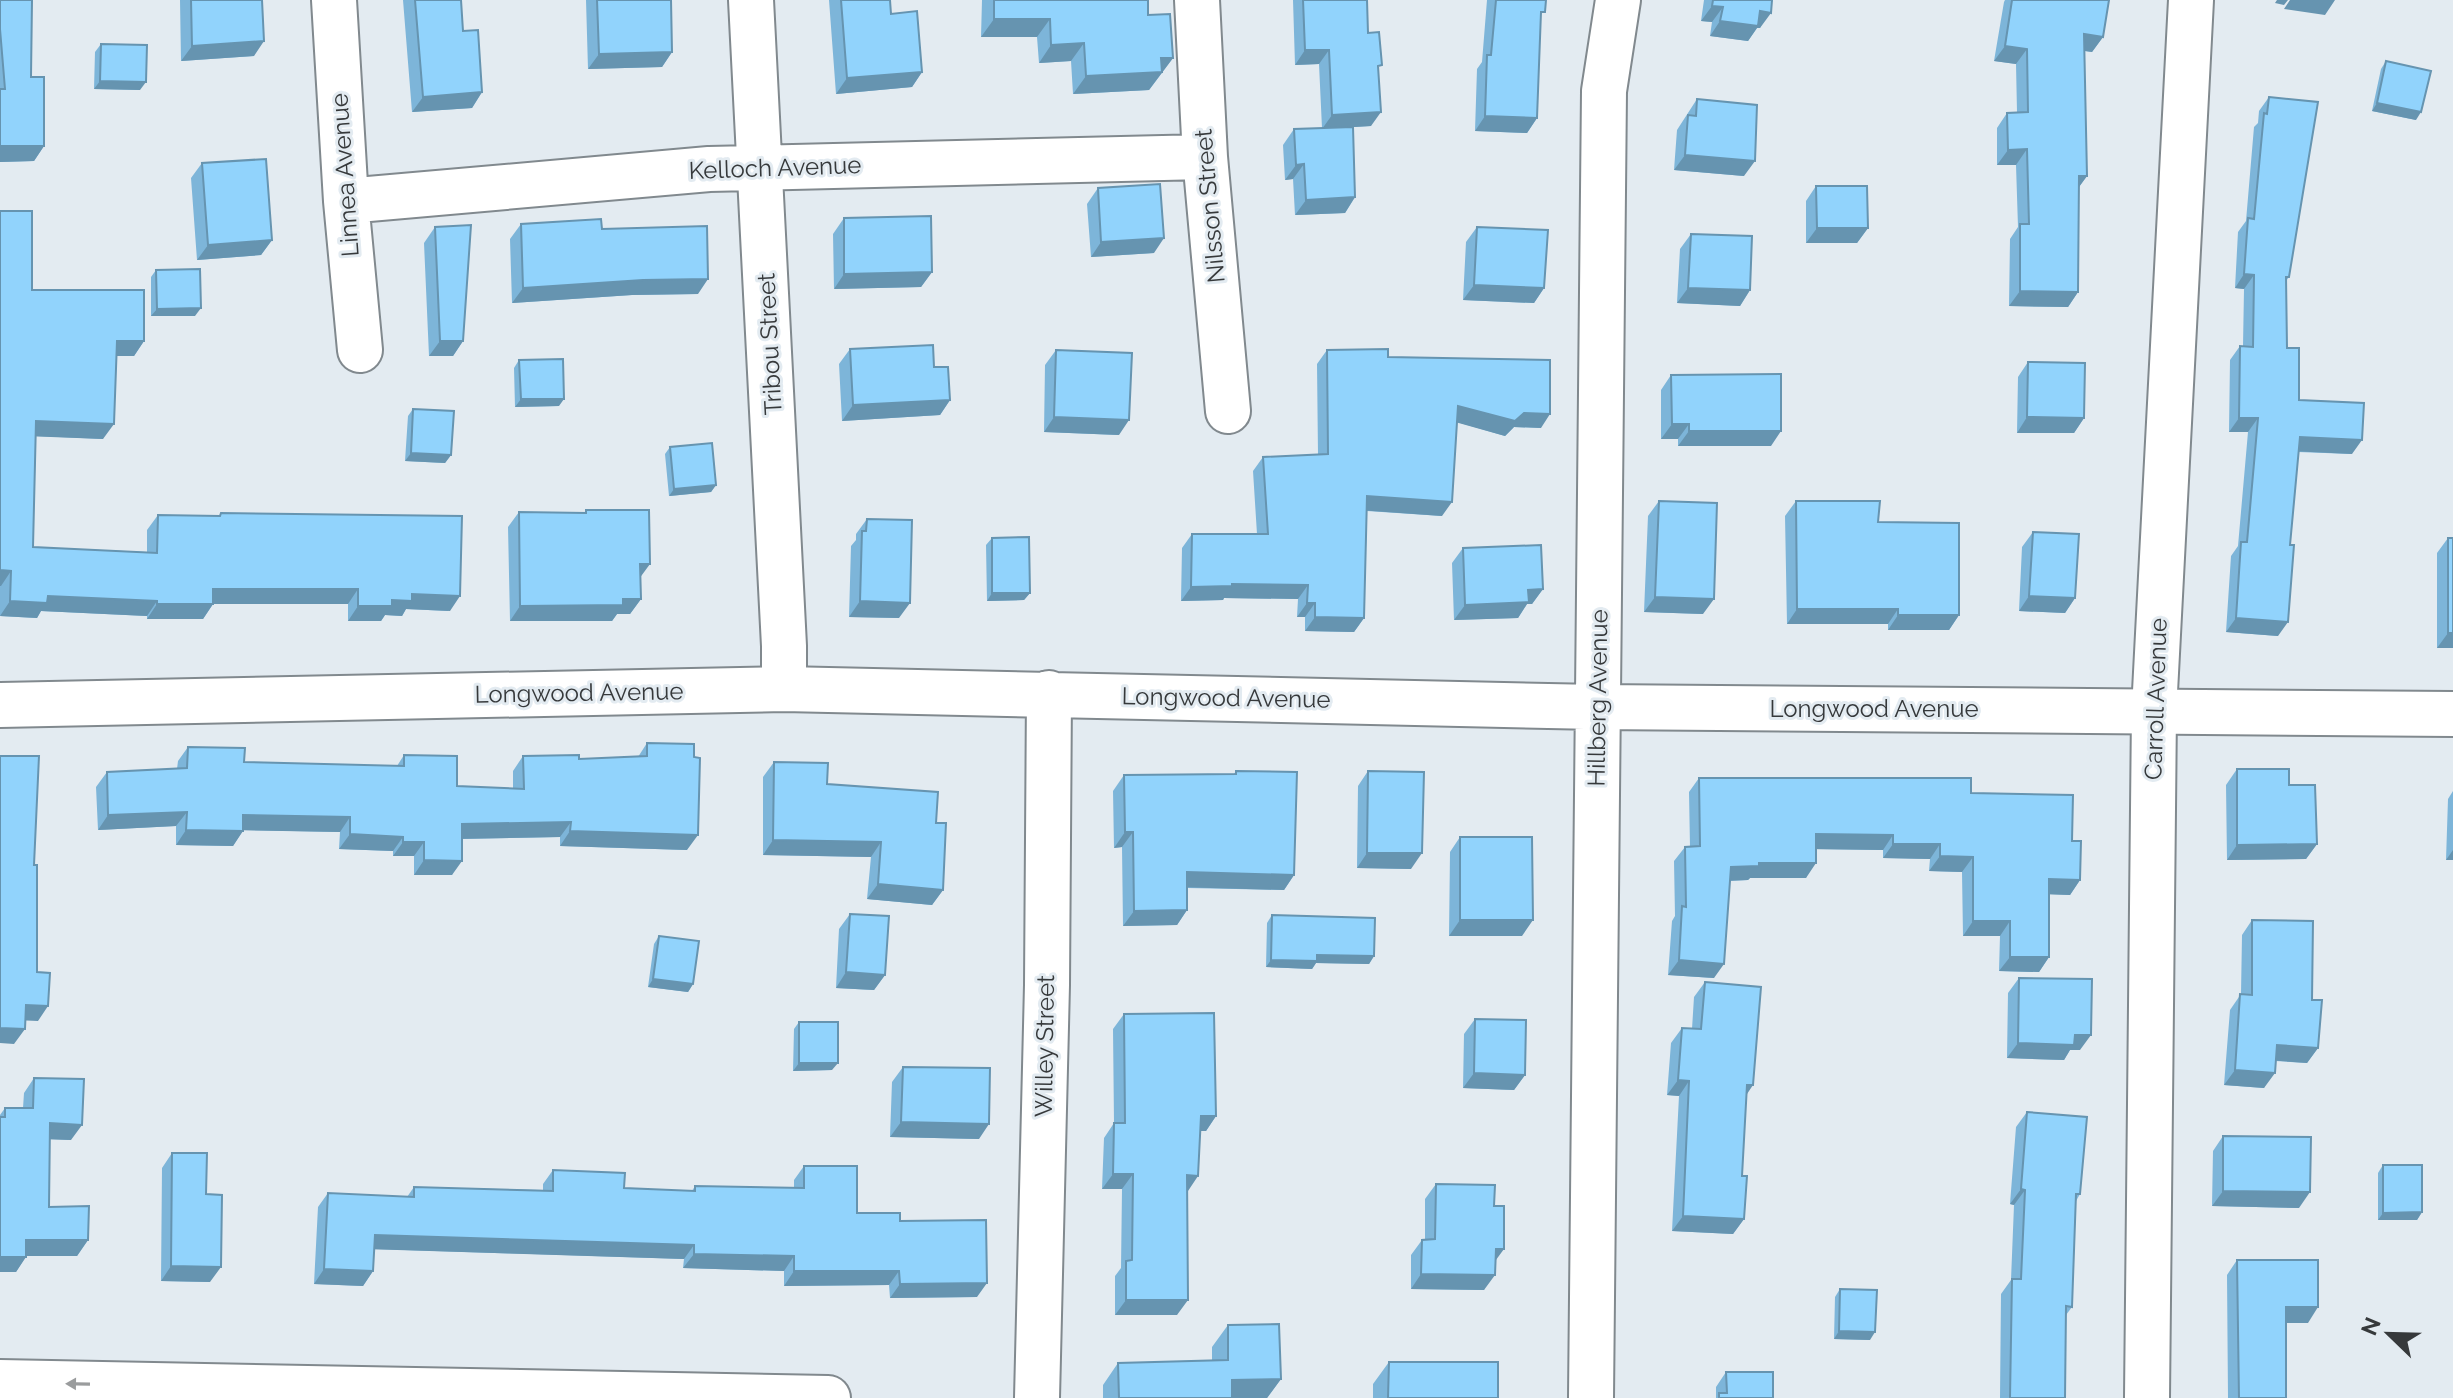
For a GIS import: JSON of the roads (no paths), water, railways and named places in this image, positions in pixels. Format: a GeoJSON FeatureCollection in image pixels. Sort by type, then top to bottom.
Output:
{"type":"FeatureCollection","features":[{"type":"Feature","properties":{"kind":"street","name":"Linnea Avenue"},"geometry":{"type":"LineString","coordinates":[[334,0],[346,201],[360,350]]}},
{"type":"Feature","properties":{"kind":"street","name":"Tribou Street"},"geometry":{"type":"LineString","coordinates":[[751,0],[784,689]]}},
{"type":"Feature","properties":{"kind":"street","name":"Nilsson Street"},"geometry":{"type":"LineString","coordinates":[[1197,0],[1205,157],[1228,411]]}},
{"type":"Feature","properties":{"kind":"street","name":"Hillberg Avenue"},"geometry":{"type":"LineString","coordinates":[[1591,1398],[1604,91],[1618,0]]}},
{"type":"Feature","properties":{"kind":"street","name":"Carroll Avenue"},"geometry":{"type":"LineString","coordinates":[[2147,1398],[2154,711],[2191,0]]}},
{"type":"Feature","properties":{"kind":"street","name":"Kelloch Avenue"},"geometry":{"type":"LineString","coordinates":[[346,201],[709,169],[1205,157]]}},
{"type":"Feature","properties":{"kind":"street","name":"Longwood Avenue"},"geometry":{"type":"LineString","coordinates":[[0,705],[784,689],[1597,707],[2453,714]]}},
{"type":"Feature","properties":{"kind":"street","name":"Willey Street"},"geometry":{"type":"LineString","coordinates":[[1037,1398],[1049,693]]}},
{"type":"Feature","properties":{"kind":"street"},"geometry":{"type":"LineString","coordinates":[[0,1382],[426,1394],[828,1398]]}}]}
